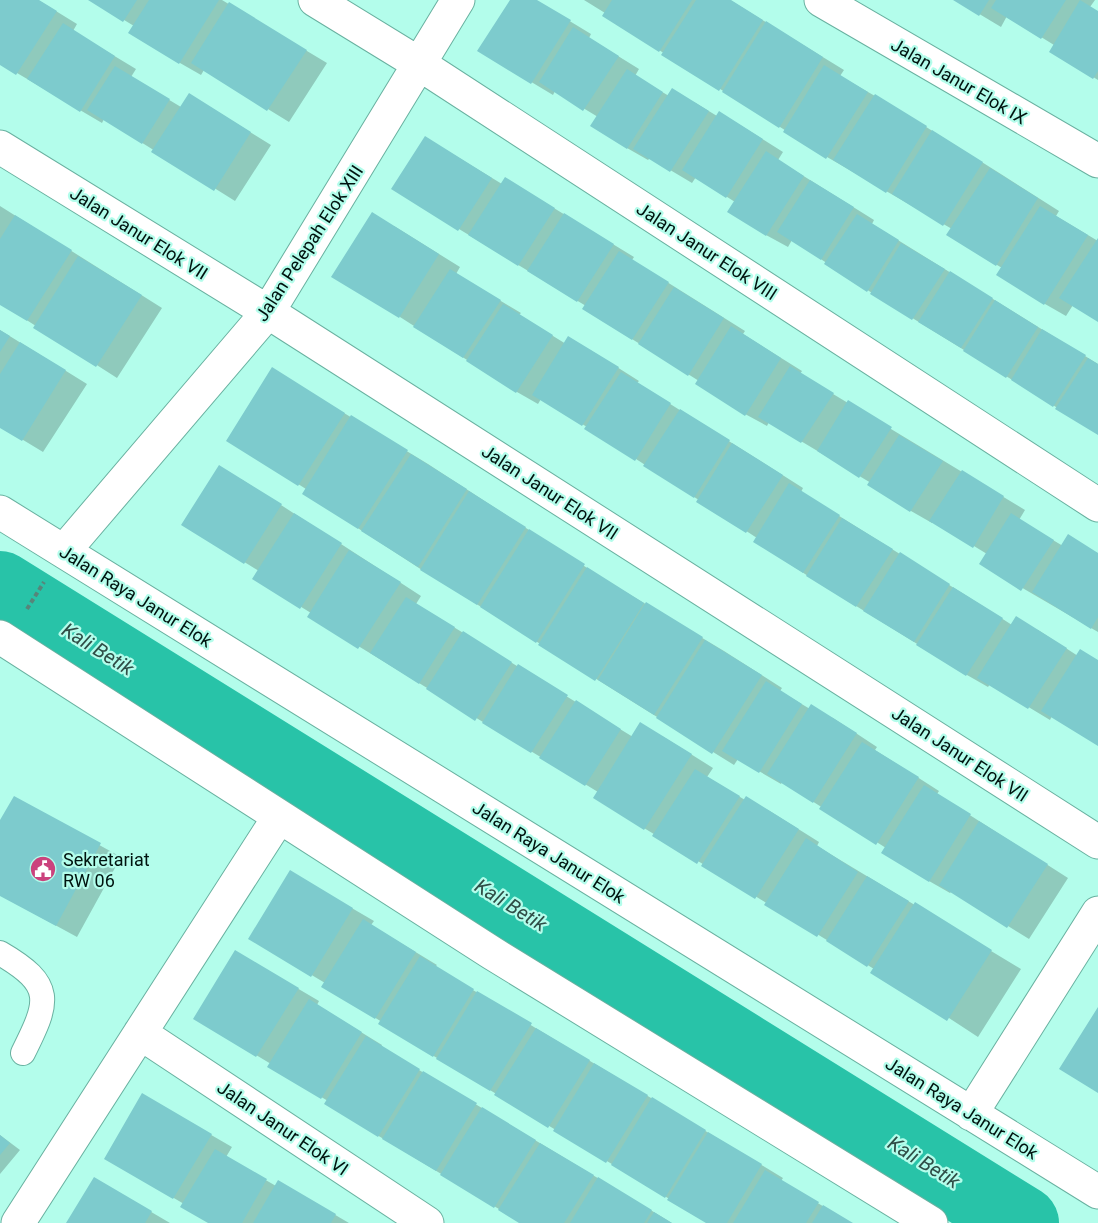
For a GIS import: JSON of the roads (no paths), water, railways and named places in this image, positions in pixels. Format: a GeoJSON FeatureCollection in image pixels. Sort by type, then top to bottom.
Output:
{"type":"FeatureCollection","features":[{"type":"Feature","properties":{"kind":"street","name":"Jalan Janur Elok VIII"},"geometry":{"type":"LineString","coordinates":[[315,0],[421,64],[1098,505]]}},
{"type":"Feature","properties":{"kind":"street","name":"Jalan Pelepah Elok XIII"},"geometry":{"type":"LineString","coordinates":[[56,564],[268,312],[458,0]]}},
{"type":"Feature","properties":{"kind":"street","name":"Jalan Janur Elok IX"},"geometry":{"type":"LineString","coordinates":[[821,0],[1098,161]]}},
{"type":"Feature","properties":{"kind":"street","name":"Jalan Janur Elok VII"},"geometry":{"type":"LineString","coordinates":[[0,147],[268,312],[1098,842]]}},
{"type":"Feature","properties":{"kind":"street","name":"Jalan Raya Janur Elok"},"geometry":{"type":"LineString","coordinates":[[0,512],[56,564],[1098,1192]]}},
{"type":"Feature","properties":{"kind":"street"},"geometry":{"type":"LineString","coordinates":[[8,639],[279,818],[492,953],[931,1223]]}},
{"type":"Feature","properties":{"kind":"street"},"geometry":{"type":"LineString","coordinates":[[18,1223],[279,818]]}},
{"type":"Feature","properties":{"kind":"street"},"geometry":{"type":"LineString","coordinates":[[971,1114],[1098,913]]}},
{"type":"Feature","properties":{"kind":"street","name":"Jalan Janur Elok VI"},"geometry":{"type":"LineString","coordinates":[[140,1033],[427,1223]]}},
{"type":"Feature","properties":{"kind":"lane"},"geometry":{"type":"LineString","coordinates":[[0,953],[26,968],[41,987],[42,1015],[23,1053]]}},
{"type":"Feature","properties":{"kind":"waterway","name":"Kali Betik"},"geometry":{"type":"LineString","coordinates":[[0,588],[1022,1223]]}},
{"type":"Feature","properties":{"kind":"place","name":"Sekretariat RW 06"},"geometry":{"type":"Point","coordinates":[43,869]}}]}
